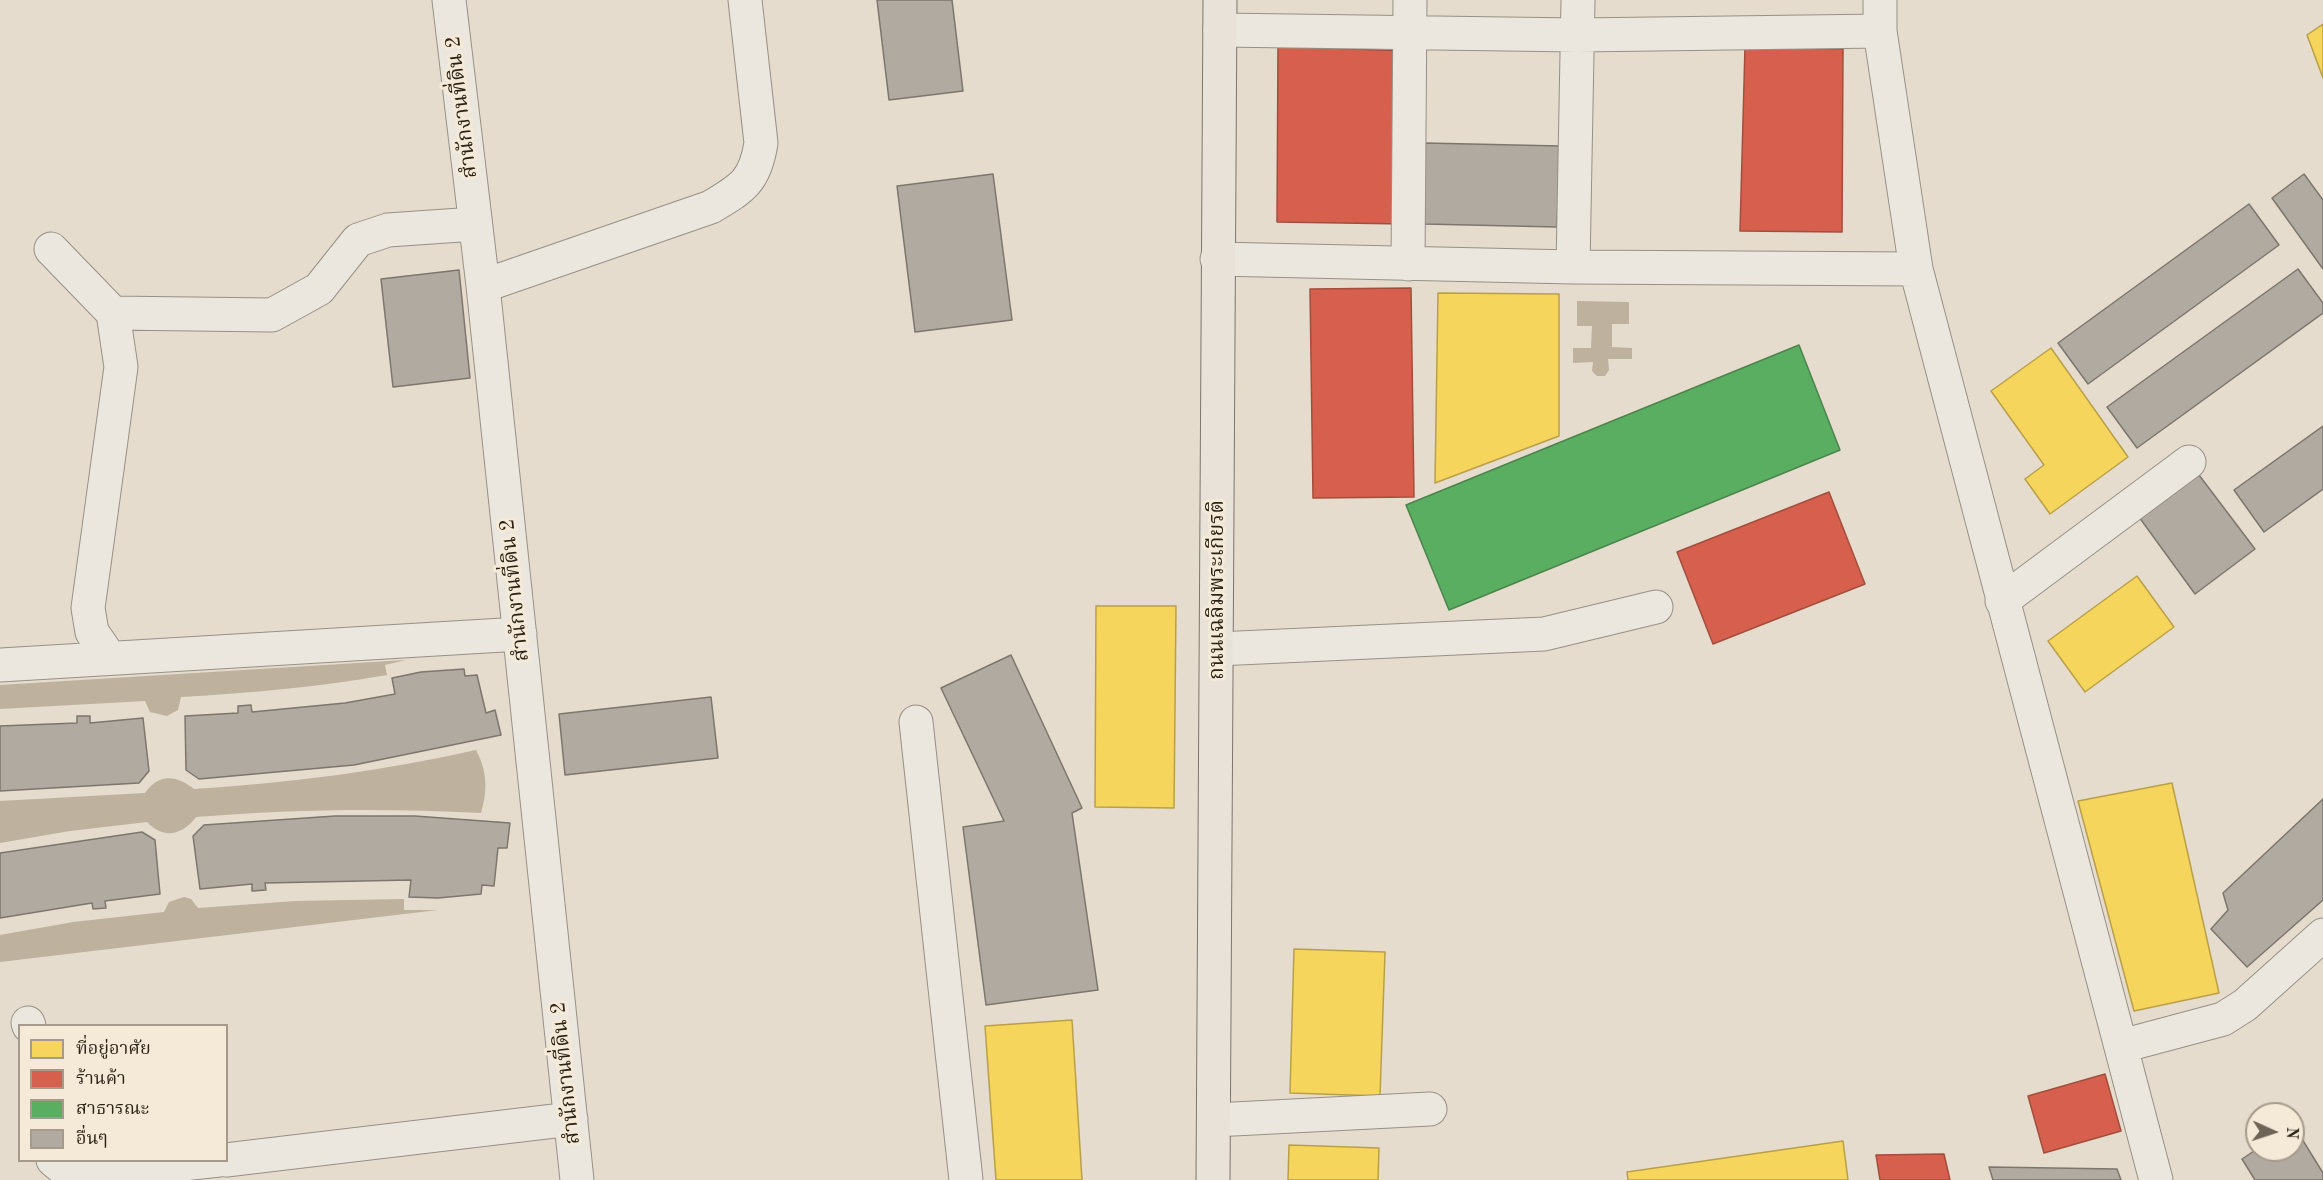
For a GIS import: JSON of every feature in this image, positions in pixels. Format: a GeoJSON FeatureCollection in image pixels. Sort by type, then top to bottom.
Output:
{"type":"FeatureCollection","features":[{"type":"Feature","properties":{"kind":"main road","name":"ถนนเฉลิมพระเกียรติ"},"geometry":{"type":"LineString","coordinates":[[1213,1180],[1220,15]]}},
{"type":"Feature","properties":{"kind":"street","name":"สำนักงานที่ดิน 2"},"geometry":{"type":"LineString","coordinates":[[449,0],[483,286],[577,1180]]}},
{"type":"Feature","properties":{"kind":"street"},"geometry":{"type":"LineString","coordinates":[[483,286],[711,207],[743,188],[758,165],[761,143],[745,0]]}},
{"type":"Feature","properties":{"kind":"street"},"geometry":{"type":"LineString","coordinates":[[1408,264],[1410,0]]}},
{"type":"Feature","properties":{"kind":"street"},"geometry":{"type":"LineString","coordinates":[[1573,267],[1578,0]]}},
{"type":"Feature","properties":{"kind":"street"},"geometry":{"type":"LineString","coordinates":[[1220,15],[1410,33],[1578,35],[1880,15],[1916,270],[2156,1180]]}},
{"type":"Feature","properties":{"kind":"street"},"geometry":{"type":"LineString","coordinates":[[113,314],[273,315],[319,289],[358,240],[388,230],[475,224]]}},
{"type":"Feature","properties":{"kind":"street"},"geometry":{"type":"LineString","coordinates":[[51,249],[113,314],[121,367],[88,608],[92,632],[110,658]]}},
{"type":"Feature","properties":{"kind":"street"},"geometry":{"type":"LineString","coordinates":[[1217,259],[1573,267],[1916,270]]}},
{"type":"Feature","properties":{"kind":"street"},"geometry":{"type":"LineString","coordinates":[[2002,602],[2188,462]]}},
{"type":"Feature","properties":{"kind":"street"},"geometry":{"type":"LineString","coordinates":[[1217,649],[1544,634],[1656,607]]}},
{"type":"Feature","properties":{"kind":"street"},"geometry":{"type":"LineString","coordinates":[[0,665],[520,634]]}},
{"type":"Feature","properties":{"kind":"street"},"geometry":{"type":"LineString","coordinates":[[916,722],[966,1180]]}},
{"type":"Feature","properties":{"kind":"street"},"geometry":{"type":"LineString","coordinates":[[2122,1046],[2223,1019],[2245,1005],[2323,935]]}},
{"type":"Feature","properties":{"kind":"street"},"geometry":{"type":"LineString","coordinates":[[1214,1120],[1430,1109]]}},
{"type":"Feature","properties":{"kind":"street"},"geometry":{"type":"LineString","coordinates":[[228,1160],[571,1119]]}},
{"type":"Feature","properties":{"kind":"street"},"geometry":{"type":"LineString","coordinates":[[54,1162],[64,1169],[86,1175],[210,1162]]}},
{"type":"Feature","properties":{"kind":"shaded area"},"geometry":{"type":"Polygon","coordinates":[[[1577,301],[1629,302],[1629,324],[1612,324],[1612,347],[1632,348],[1632,359],[1608,359],[1609,370],[1605,376],[1597,376],[1592,371],[1593,362],[1573,363],[1573,348],[1591,348],[1592,326],[1577,326],[1577,301]]]}},
{"type":"Feature","properties":{"kind":"shaded area"},"geometry":{"type":"Polygon","coordinates":[[[406,660],[385,665],[387,675],[284,689],[181,697],[178,710],[167,716],[150,712],[145,701],[0,709],[0,685],[406,660]]]}},
{"type":"Feature","properties":{"kind":"shaded area"},"geometry":{"type":"Polygon","coordinates":[[[476,750],[485,780],[485,796],[481,813],[338,810],[232,814],[196,817],[185,828],[172,833],[159,831],[147,822],[70,831],[0,843],[0,801],[145,793],[156,782],[168,778],[181,781],[194,789],[301,780],[406,764],[476,750]]]}},
{"type":"Feature","properties":{"kind":"shaded area"},"geometry":{"type":"Polygon","coordinates":[[[184,897],[191,899],[198,908],[296,901],[404,899],[404,910],[438,910],[0,962],[0,935],[73,922],[164,912],[169,902],[184,897]]]}},
{"type":"Feature","properties":{"kind":"building: ที่อยู่อาศัย"},"geometry":{"type":"Polygon","coordinates":[[[2323,24],[2323,78],[2307,35],[2323,24]]]}},
{"type":"Feature","properties":{"kind":"building: ที่อยู่อาศัย"},"geometry":{"type":"Polygon","coordinates":[[[1438,293],[1559,294],[1559,436],[1435,483],[1438,293]]]}},
{"type":"Feature","properties":{"kind":"building: ที่อยู่อาศัย"},"geometry":{"type":"Polygon","coordinates":[[[2051,348],[2128,457],[2050,514],[2025,479],[2044,465],[1991,391],[2051,348]]]}},
{"type":"Feature","properties":{"kind":"building: ที่อยู่อาศัย"},"geometry":{"type":"Polygon","coordinates":[[[2137,576],[2174,627],[2085,692],[2048,641],[2137,576]]]}},
{"type":"Feature","properties":{"kind":"building: ที่อยู่อาศัย"},"geometry":{"type":"Polygon","coordinates":[[[1096,606],[1176,606],[1174,808],[1095,807],[1096,606]]]}},
{"type":"Feature","properties":{"kind":"building: ที่อยู่อาศัย"},"geometry":{"type":"Polygon","coordinates":[[[2172,783],[2219,993],[2134,1011],[2078,801],[2172,783]]]}},
{"type":"Feature","properties":{"kind":"building: ที่อยู่อาศัย"},"geometry":{"type":"Polygon","coordinates":[[[1294,949],[1385,952],[1380,1096],[1290,1093],[1294,949]]]}},
{"type":"Feature","properties":{"kind":"building: ที่อยู่อาศัย"},"geometry":{"type":"Polygon","coordinates":[[[1072,1020],[1082,1180],[996,1180],[985,1026],[1072,1020]]]}},
{"type":"Feature","properties":{"kind":"building: ที่อยู่อาศัย"},"geometry":{"type":"Polygon","coordinates":[[[1843,1141],[1848,1180],[1628,1180],[1627,1172],[1843,1141]]]}},
{"type":"Feature","properties":{"kind":"building: ที่อยู่อาศัย"},"geometry":{"type":"Polygon","coordinates":[[[1289,1145],[1379,1148],[1378,1180],[1288,1180],[1289,1145]]]}},
{"type":"Feature","properties":{"kind":"building: ร้านค้า"},"geometry":{"type":"Polygon","coordinates":[[[1278,46],[1404,51],[1405,224],[1277,222],[1278,46]]]}},
{"type":"Feature","properties":{"kind":"building: ร้านค้า"},"geometry":{"type":"Polygon","coordinates":[[[1745,47],[1843,49],[1842,232],[1740,231],[1745,47]]]}},
{"type":"Feature","properties":{"kind":"building: ร้านค้า"},"geometry":{"type":"Polygon","coordinates":[[[1411,288],[1414,497],[1313,498],[1310,289],[1411,288]]]}},
{"type":"Feature","properties":{"kind":"building: ร้านค้า"},"geometry":{"type":"Polygon","coordinates":[[[1829,492],[1865,584],[1713,644],[1677,552],[1829,492]]]}},
{"type":"Feature","properties":{"kind":"building: ร้านค้า"},"geometry":{"type":"Polygon","coordinates":[[[2105,1074],[2121,1131],[2044,1153],[2028,1096],[2105,1074]]]}},
{"type":"Feature","properties":{"kind":"building: ร้านค้า"},"geometry":{"type":"Polygon","coordinates":[[[1944,1154],[1950,1180],[1880,1180],[1876,1155],[1944,1154]]]}},
{"type":"Feature","properties":{"kind":"building: สาธารณะ"},"geometry":{"type":"Polygon","coordinates":[[[1799,345],[1840,450],[1449,610],[1406,505],[1799,345]]]}},
{"type":"Feature","properties":{"kind":"building: อื่นๆ"},"geometry":{"type":"Polygon","coordinates":[[[877,0],[952,0],[963,91],[889,100],[877,0]]]}},
{"type":"Feature","properties":{"kind":"building: อื่นๆ"},"geometry":{"type":"Polygon","coordinates":[[[1425,143],[1560,146],[1557,227],[1424,224],[1425,143]]]}},
{"type":"Feature","properties":{"kind":"building: อื่นๆ"},"geometry":{"type":"Polygon","coordinates":[[[993,174],[1012,320],[915,332],[897,186],[993,174]]]}},
{"type":"Feature","properties":{"kind":"building: อื่นๆ"},"geometry":{"type":"Polygon","coordinates":[[[2304,174],[2323,200],[2323,269],[2272,198],[2304,174]]]}},
{"type":"Feature","properties":{"kind":"building: อื่นๆ"},"geometry":{"type":"Polygon","coordinates":[[[2249,204],[2279,245],[2088,384],[2058,343],[2249,204]]]}},
{"type":"Feature","properties":{"kind":"building: อื่นๆ"},"geometry":{"type":"Polygon","coordinates":[[[2298,269],[2323,303],[2323,313],[2137,448],[2107,407],[2298,269]]]}},
{"type":"Feature","properties":{"kind":"building: อื่นๆ"},"geometry":{"type":"Polygon","coordinates":[[[459,270],[470,378],[393,387],[381,279],[459,270]]]}},
{"type":"Feature","properties":{"kind":"building: อื่นๆ"},"geometry":{"type":"Polygon","coordinates":[[[2323,426],[2323,489],[2264,532],[2234,490],[2323,426]]]}},
{"type":"Feature","properties":{"kind":"building: อื่นๆ"},"geometry":{"type":"Polygon","coordinates":[[[2199,475],[2255,549],[2195,594],[2139,517],[2199,475]]]}},
{"type":"Feature","properties":{"kind":"building: อื่นๆ"},"geometry":{"type":"Polygon","coordinates":[[[1011,655],[1082,808],[1072,813],[1098,990],[986,1005],[963,827],[1004,821],[941,688],[1011,655]]]}},
{"type":"Feature","properties":{"kind":"building: อื่นๆ"},"geometry":{"type":"Polygon","coordinates":[[[464,669],[465,676],[477,675],[486,713],[495,710],[501,735],[354,765],[199,779],[186,770],[185,716],[238,713],[238,706],[251,705],[252,712],[345,703],[395,694],[392,678],[421,672],[464,669]]]}},
{"type":"Feature","properties":{"kind":"building: อื่นๆ"},"geometry":{"type":"Polygon","coordinates":[[[711,697],[718,758],[565,775],[559,714],[711,697]]]}},
{"type":"Feature","properties":{"kind":"building: อื่นๆ"},"geometry":{"type":"Polygon","coordinates":[[[77,716],[90,716],[90,723],[143,718],[149,771],[139,783],[0,791],[0,726],[77,723],[77,716]]]}},
{"type":"Feature","properties":{"kind":"building: อื่นๆ"},"geometry":{"type":"Polygon","coordinates":[[[2323,799],[2323,900],[2247,967],[2211,929],[2228,910],[2223,893],[2323,799]]]}},
{"type":"Feature","properties":{"kind":"building: อื่นๆ"},"geometry":{"type":"Polygon","coordinates":[[[335,816],[415,816],[510,823],[507,848],[498,848],[494,886],[482,885],[481,894],[438,898],[409,897],[411,880],[265,883],[266,890],[252,891],[252,884],[200,889],[193,836],[204,825],[335,816]]]}},
{"type":"Feature","properties":{"kind":"building: อื่นๆ"},"geometry":{"type":"Polygon","coordinates":[[[142,832],[155,840],[160,894],[105,901],[106,908],[93,909],[92,903],[0,918],[0,853],[142,832]]]}},
{"type":"Feature","properties":{"kind":"building: อื่นๆ"},"geometry":{"type":"Polygon","coordinates":[[[2305,1144],[2323,1173],[2323,1180],[2255,1180],[2242,1159],[2245,1157],[2245,1162],[2305,1162],[2305,1144]]]}},
{"type":"Feature","properties":{"kind":"building: อื่นๆ"},"geometry":{"type":"Polygon","coordinates":[[[1989,1167],[2117,1169],[2121,1180],[1993,1180],[1989,1167]]]}}]}
